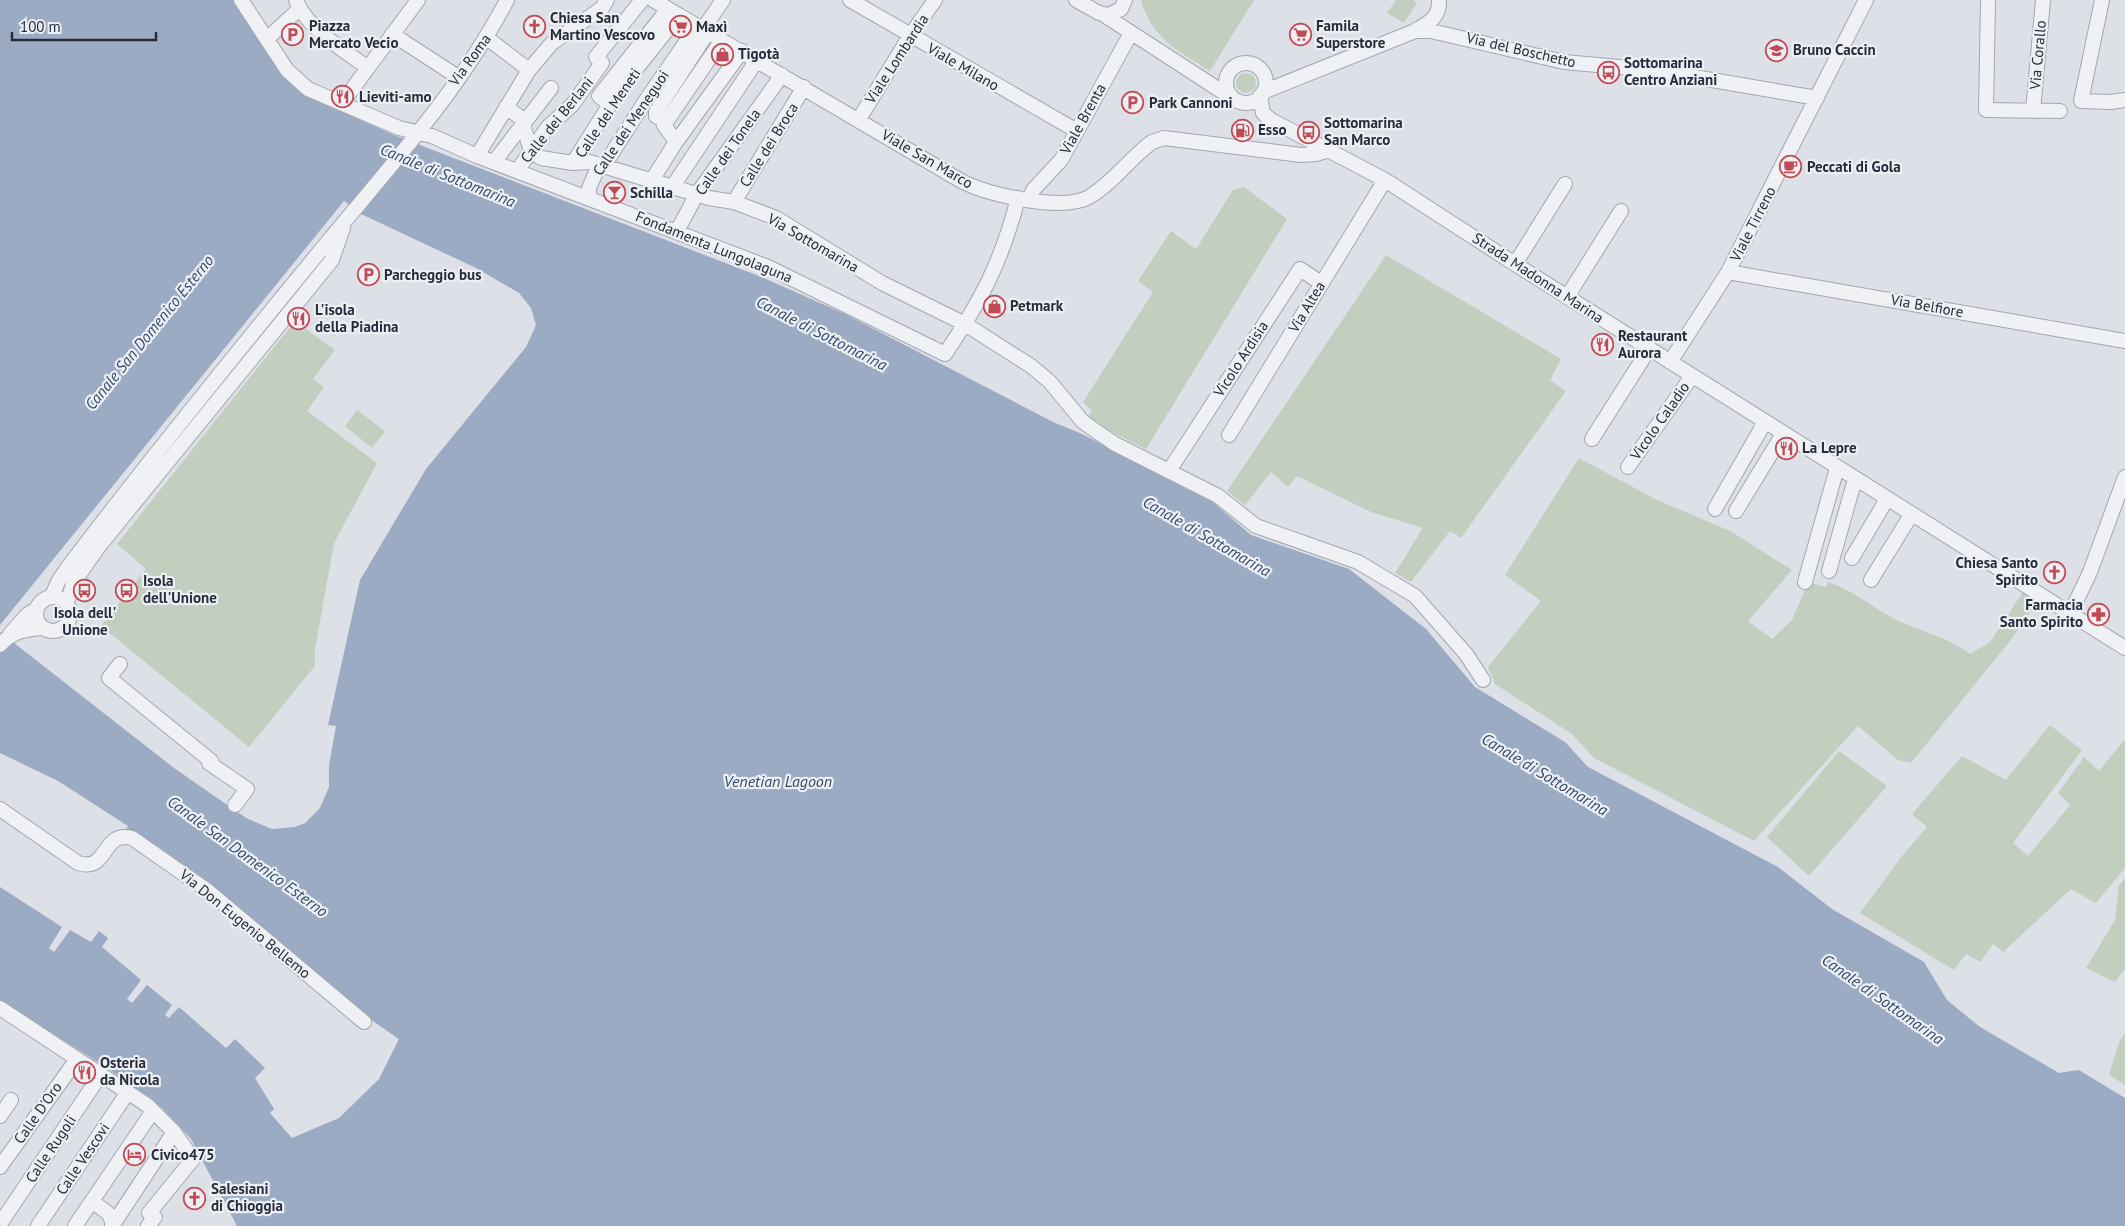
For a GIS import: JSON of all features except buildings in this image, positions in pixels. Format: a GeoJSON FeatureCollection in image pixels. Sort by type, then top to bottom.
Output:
{"type":"FeatureCollection","features":[{"type":"Feature","properties":{"kind":"street","name":"Fondamenta Lungolaguna"},"geometry":{"type":"LineString","coordinates":[[241,0],[287,70],[308,89],[399,128],[414,137],[494,162],[768,267],[945,354],[990,282],[1007,236],[1024,199]]}},
{"type":"Feature","properties":{"kind":"street"},"geometry":{"type":"LineString","coordinates":[[342,103],[418,0]]}},
{"type":"Feature","properties":{"kind":"street","name":"Via Roma"},"geometry":{"type":"LineString","coordinates":[[52,596],[58,582],[68,567],[174,430],[414,137],[487,38],[507,0]]}},
{"type":"Feature","properties":{"kind":"street"},"geometry":{"type":"LineString","coordinates":[[476,156],[528,70],[552,43],[602,8],[607,0]]}},
{"type":"Feature","properties":{"kind":"street","name":"Calle dei Berlani"},"geometry":{"type":"LineString","coordinates":[[517,171],[547,128],[572,104],[602,63],[596,57],[642,0]]}},
{"type":"Feature","properties":{"kind":"street","name":"Viale San Marco"},"geometry":{"type":"LineString","coordinates":[[653,0],[859,119],[963,182],[988,192],[1024,199],[1068,203],[1082,200],[1096,192],[1152,142],[1164,138],[1301,155],[1316,154],[1330,150]]}},
{"type":"Feature","properties":{"kind":"street"},"geometry":{"type":"LineString","coordinates":[[666,122],[656,116],[656,112],[703,29],[723,0]]}},
{"type":"Feature","properties":{"kind":"street","name":"Viale Milano"},"geometry":{"type":"LineString","coordinates":[[850,0],[1077,131]]}},
{"type":"Feature","properties":{"kind":"street","name":"Viale Lombardia"},"geometry":{"type":"LineString","coordinates":[[859,119],[910,36],[935,0]]}},
{"type":"Feature","properties":{"kind":"street"},"geometry":{"type":"LineString","coordinates":[[1076,0],[1113,15],[1124,3]]}},
{"type":"Feature","properties":{"kind":"street"},"geometry":{"type":"LineString","coordinates":[[1415,31],[1432,21],[1440,6],[1439,0]]}},
{"type":"Feature","properties":{"kind":"street","name":"Viale Tirreno"},"geometry":{"type":"LineString","coordinates":[[1670,362],[1728,272],[1866,0]]}},
{"type":"Feature","properties":{"kind":"street"},"geometry":{"type":"LineString","coordinates":[[1988,0],[1986,110],[2060,111]]}},
{"type":"Feature","properties":{"kind":"street","name":"Via Corallo"},"geometry":{"type":"LineString","coordinates":[[2033,111],[2043,0]]}},
{"type":"Feature","properties":{"kind":"street"},"geometry":{"type":"LineString","coordinates":[[2102,0],[2081,100],[2110,102],[2125,100]]}},
{"type":"Feature","properties":{"kind":"street"},"geometry":{"type":"LineString","coordinates":[[267,38],[298,3]]}},
{"type":"Feature","properties":{"kind":"street"},"geometry":{"type":"LineString","coordinates":[[298,3],[300,13],[367,67]]}},
{"type":"Feature","properties":{"kind":"street"},"geometry":{"type":"LineString","coordinates":[[1124,3],[1129,25],[1135,36]]}},
{"type":"Feature","properties":{"kind":"street"},"geometry":{"type":"LineString","coordinates":[[1096,8],[1135,36],[1235,100],[1251,102],[1262,94],[1265,80],[1261,72]]}},
{"type":"Feature","properties":{"kind":"street","name":"Calle dei Meneti"},"geometry":{"type":"LineString","coordinates":[[574,163],[607,108],[674,12]]}},
{"type":"Feature","properties":{"kind":"street","name":"Calle dei Meneguoi"},"geometry":{"type":"LineString","coordinates":[[589,198],[590,188],[600,165],[607,162],[644,103],[703,29]]}},
{"type":"Feature","properties":{"kind":"street","name":"Via del Boschetto"},"geometry":{"type":"LineString","coordinates":[[1262,94],[1415,31],[1438,32],[1564,62],[1653,70],[1817,98]]}},
{"type":"Feature","properties":{"kind":"street"},"geometry":{"type":"LineString","coordinates":[[392,34],[458,77]]}},
{"type":"Feature","properties":{"kind":"street","name":"Viale Brenta"},"geometry":{"type":"LineString","coordinates":[[1024,199],[1061,160],[1135,36]]}},
{"type":"Feature","properties":{"kind":"street"},"geometry":{"type":"LineString","coordinates":[[487,38],[528,70]]}},
{"type":"Feature","properties":{"kind":"street"},"geometry":{"type":"LineString","coordinates":[[676,142],[664,125],[722,40]]}},
{"type":"Feature","properties":{"kind":"street"},"geometry":{"type":"LineString","coordinates":[[652,180],[676,142],[742,51]]}},
{"type":"Feature","properties":{"kind":"street"},"geometry":{"type":"LineString","coordinates":[[673,186],[757,60]]}},
{"type":"Feature","properties":{"kind":"street"},"geometry":{"type":"LineString","coordinates":[[1197,76],[1216,80],[1239,65],[1249,64],[1261,72],[1292,81]]}},
{"type":"Feature","properties":{"kind":"street"},"geometry":{"type":"LineString","coordinates":[[1231,70],[1226,84],[1228,93],[1235,100]]}},
{"type":"Feature","properties":{"kind":"street","name":"Calle dei Tonela"},"geometry":{"type":"LineString","coordinates":[[677,231],[697,194],[782,74]]}},
{"type":"Feature","properties":{"kind":"street","name":"Calle dei Broca"},"geometry":{"type":"LineString","coordinates":[[734,202],[804,87]]}},
{"type":"Feature","properties":{"kind":"street","name":"Calle dei Berlani"},"geometry":{"type":"LineString","coordinates":[[494,162],[551,88]]}},
{"type":"Feature","properties":{"kind":"street","name":"Strada Madonna Marina"},"geometry":{"type":"LineString","coordinates":[[1262,94],[1263,113],[1271,120],[1385,180],[1911,515],[2125,648]]}},
{"type":"Feature","properties":{"kind":"street"},"geometry":{"type":"LineString","coordinates":[[506,107],[516,112],[524,123],[532,151]]}},
{"type":"Feature","properties":{"kind":"street","name":"Via Sottomarina"},"geometry":{"type":"LineString","coordinates":[[532,151],[546,160],[574,163],[590,162],[697,194],[734,202],[776,218],[882,283],[965,324],[1031,366],[1050,382],[1083,422],[1115,444],[1218,496],[1256,526],[1358,562],[1408,591],[1415,596],[1466,654],[1483,680]]}},
{"type":"Feature","properties":{"kind":"street","name":"Via Altea"},"geometry":{"type":"LineString","coordinates":[[1229,435],[1385,180]]}},
{"type":"Feature","properties":{"kind":"street"},"geometry":{"type":"LineString","coordinates":[[1515,264],[1565,184]]}},
{"type":"Feature","properties":{"kind":"street"},"geometry":{"type":"LineString","coordinates":[[1567,297],[1621,211]]}},
{"type":"Feature","properties":{"kind":"street"},"geometry":{"type":"LineString","coordinates":[[5,639],[28,629],[44,628],[56,631],[66,626],[71,614],[67,602],[74,582],[100,545],[332,260],[351,214]]}},
{"type":"Feature","properties":{"kind":"street","name":"Vicolo Ardisia"},"geometry":{"type":"LineString","coordinates":[[1169,471],[1300,269],[1322,283]]}},
{"type":"Feature","properties":{"kind":"street","name":"Via Belfiore"},"geometry":{"type":"LineString","coordinates":[[1728,272],[2125,341]]}},
{"type":"Feature","properties":{"kind":"street"},"geometry":{"type":"LineString","coordinates":[[1592,439],[1649,349]]}},
{"type":"Feature","properties":{"kind":"street","name":"Vicolo Caladio"},"geometry":{"type":"LineString","coordinates":[[1628,467],[1692,376]]}},
{"type":"Feature","properties":{"kind":"street"},"geometry":{"type":"LineString","coordinates":[[1715,509],[1765,422]]}},
{"type":"Feature","properties":{"kind":"street"},"geometry":{"type":"LineString","coordinates":[[1736,511],[1784,434]]}},
{"type":"Feature","properties":{"kind":"street"},"geometry":{"type":"LineString","coordinates":[[1805,582],[1837,468]]}},
{"type":"Feature","properties":{"kind":"street"},"geometry":{"type":"LineString","coordinates":[[2070,614],[2090,572],[2125,476]]}},
{"type":"Feature","properties":{"kind":"street"},"geometry":{"type":"LineString","coordinates":[[1829,571],[1855,479]]}},
{"type":"Feature","properties":{"kind":"street"},"geometry":{"type":"LineString","coordinates":[[1852,558],[1888,499]]}},
{"type":"Feature","properties":{"kind":"street"},"geometry":{"type":"LineString","coordinates":[[1871,580],[1911,515]]}},
{"type":"Feature","properties":{"kind":"street"},"geometry":{"type":"LineString","coordinates":[[44,628],[38,621],[37,610],[42,600],[52,596],[67,602]]}},
{"type":"Feature","properties":{"kind":"street"},"geometry":{"type":"LineString","coordinates":[[5,639],[28,614],[37,610]]}},
{"type":"Feature","properties":{"kind":"street"},"geometry":{"type":"LineString","coordinates":[[120,664],[109,678],[211,761],[209,763],[247,789],[235,805]]}},
{"type":"Feature","properties":{"kind":"street","name":"Via Don Eugenio Bellemo"},"geometry":{"type":"LineString","coordinates":[[0,809],[78,863],[86,866],[98,862],[115,839],[125,836],[132,838],[208,891],[364,1022]]}},
{"type":"Feature","properties":{"kind":"street"},"geometry":{"type":"LineString","coordinates":[[0,1008],[128,1092],[153,1111],[174,1132],[193,1159],[149,1213],[155,1217],[154,1224]]}},
{"type":"Feature","properties":{"kind":"street","name":"Calle D'Oro"},"geometry":{"type":"LineString","coordinates":[[0,1166],[77,1059]]}},
{"type":"Feature","properties":{"kind":"street","name":"Calle Rugoli"},"geometry":{"type":"LineString","coordinates":[[0,1224],[101,1074]]}},
{"type":"Feature","properties":{"kind":"street","name":"Calle Vescovi"},"geometry":{"type":"LineString","coordinates":[[38,1226],[128,1092]]}},
{"type":"Feature","properties":{"kind":"street"},"geometry":{"type":"LineString","coordinates":[[0,1116],[12,1100]]}},
{"type":"Feature","properties":{"kind":"street"},"geometry":{"type":"LineString","coordinates":[[75,1226],[153,1111]]}},
{"type":"Feature","properties":{"kind":"street"},"geometry":{"type":"LineString","coordinates":[[113,1226],[174,1132]]}},
{"type":"Feature","properties":{"kind":"street"},"geometry":{"type":"LineString","coordinates":[[92,1201],[110,1214],[113,1226]]}},
{"type":"Feature","properties":{"kind":"green space"},"geometry":{"type":"Polygon","coordinates":[[[1141,0],[1254,0],[1210,71],[1177,50],[1159,35],[1146,14],[1141,0]]]}},
{"type":"Feature","properties":{"kind":"green space"},"geometry":{"type":"Polygon","coordinates":[[[1396,0],[1412,0],[1417,3],[1404,23],[1387,13],[1396,0]]]}},
{"type":"Feature","properties":{"kind":"green space"},"geometry":{"type":"Polygon","coordinates":[[[1246,73],[1253,76],[1256,83],[1253,90],[1246,93],[1239,90],[1236,83],[1239,76],[1246,73]]]}},
{"type":"Feature","properties":{"kind":"green space"},"geometry":{"type":"Polygon","coordinates":[[[1244,187],[1287,219],[1146,449],[1086,419],[1092,411],[1083,402],[1153,292],[1138,281],[1171,231],[1196,249],[1233,190],[1244,187]]]}},
{"type":"Feature","properties":{"kind":"green space"},"geometry":{"type":"Polygon","coordinates":[[[1386,255],[1561,359],[1550,380],[1566,391],[1461,538],[1450,531],[1411,582],[1395,573],[1423,528],[1371,512],[1297,476],[1288,487],[1271,472],[1245,505],[1227,491],[1386,255]]]}},
{"type":"Feature","properties":{"kind":"green space"},"geometry":{"type":"Polygon","coordinates":[[[295,321],[335,350],[313,379],[324,387],[307,411],[377,463],[334,543],[315,649],[315,666],[249,747],[101,626],[146,569],[117,544],[295,321]]]}},
{"type":"Feature","properties":{"kind":"green space"},"geometry":{"type":"Polygon","coordinates":[[[357,410],[385,431],[372,448],[345,426],[357,410]]]}},
{"type":"Feature","properties":{"kind":"green space"},"geometry":{"type":"Polygon","coordinates":[[[1579,458],[1655,499],[1730,531],[1792,570],[1748,621],[1772,639],[1792,620],[1808,582],[1826,587],[1828,582],[1837,586],[1889,616],[1951,642],[1970,654],[1990,642],[2023,592],[2038,602],[2010,641],[1911,763],[1898,760],[1858,726],[1754,841],[1594,758],[1572,734],[1495,684],[1488,667],[1541,601],[1505,575],[1579,458]]]}},
{"type":"Feature","properties":{"kind":"green space"},"geometry":{"type":"Polygon","coordinates":[[[2050,725],[2082,750],[2013,843],[2028,856],[2070,805],[2058,793],[2084,757],[2099,771],[2125,739],[2125,868],[2096,903],[2071,889],[2003,952],[1993,944],[1980,962],[1966,954],[1954,970],[1860,913],[1902,856],[1927,827],[1912,814],[1962,756],[2006,780],[2050,725]]]}},
{"type":"Feature","properties":{"kind":"green space"},"geometry":{"type":"Polygon","coordinates":[[[1839,751],[1887,786],[1809,876],[1767,837],[1839,751]]]}},
{"type":"Feature","properties":{"kind":"green space"},"geometry":{"type":"Polygon","coordinates":[[[2125,878],[2125,969],[2115,982],[2086,968],[2115,920],[2119,885],[2125,878]]]}},
{"type":"Feature","properties":{"kind":"green space"},"geometry":{"type":"Polygon","coordinates":[[[2125,1033],[2125,1085],[2109,1075],[2119,1042],[2125,1033]]]}},
{"type":"Feature","properties":{"kind":"water","name":"Venetian Lagoon"},"geometry":{"type":"Polygon","coordinates":[[[0,0],[236,0],[303,94],[394,135],[759,276],[845,314],[1053,422],[1082,434],[1208,498],[1251,535],[1349,569],[1426,629],[1475,687],[1565,742],[1588,767],[1778,867],[1832,909],[1924,962],[1947,1000],[1980,1027],[2059,1073],[2079,1070],[2125,1098],[2125,1226],[237,1226],[191,1139],[162,1108],[107,1068],[0,1000],[0,887],[62,927],[49,948],[54,952],[70,930],[91,942],[99,931],[108,938],[102,947],[141,980],[127,999],[132,1003],[147,985],[172,1005],[165,1015],[169,1018],[179,1007],[226,1048],[235,1039],[265,1068],[255,1078],[274,1109],[270,1113],[292,1138],[339,1118],[379,1079],[399,1039],[367,1017],[191,872],[126,830],[128,826],[58,781],[0,753],[0,632],[174,768],[246,818],[272,829],[295,827],[305,823],[320,808],[329,787],[329,765],[336,726],[328,725],[360,580],[426,469],[526,347],[536,325],[531,308],[519,293],[476,268],[361,214],[344,201],[0,625],[0,0]]]}},
{"type":"Feature","properties":{"kind":"place","name":"Chiesa San Martino Vescovo"},"geometry":{"type":"Point","coordinates":[534,27]}},
{"type":"Feature","properties":{"kind":"place","name":"Maxì"},"geometry":{"type":"Point","coordinates":[680,27]}},
{"type":"Feature","properties":{"kind":"place","name":"Piazza Mercato Vecio"},"geometry":{"type":"Point","coordinates":[293,35]}},
{"type":"Feature","properties":{"kind":"place","name":"Famila Superstore"},"geometry":{"type":"Point","coordinates":[1300,35]}},
{"type":"Feature","properties":{"kind":"place","name":"Bruno Caccin"},"geometry":{"type":"Point","coordinates":[1777,50]}},
{"type":"Feature","properties":{"kind":"place","name":"Tigotà"},"geometry":{"type":"Point","coordinates":[722,54]}},
{"type":"Feature","properties":{"kind":"place","name":"Sottomarina Centro Anziani"},"geometry":{"type":"Point","coordinates":[1608,72]}},
{"type":"Feature","properties":{"kind":"place","name":"Lieviti-amo"},"geometry":{"type":"Point","coordinates":[343,97]}},
{"type":"Feature","properties":{"kind":"place","name":"Park Cannoni"},"geometry":{"type":"Point","coordinates":[1133,103]}},
{"type":"Feature","properties":{"kind":"place","name":"Esso"},"geometry":{"type":"Point","coordinates":[1242,130]}},
{"type":"Feature","properties":{"kind":"place","name":"Sottomarina San Marco"},"geometry":{"type":"Point","coordinates":[1308,132]}},
{"type":"Feature","properties":{"kind":"place","name":"Peccati di Gola"},"geometry":{"type":"Point","coordinates":[1791,167]}},
{"type":"Feature","properties":{"kind":"place","name":"Schilla"},"geometry":{"type":"Point","coordinates":[614,193]}},
{"type":"Feature","properties":{"kind":"place","name":"Parcheggio bus"},"geometry":{"type":"Point","coordinates":[368,275]}},
{"type":"Feature","properties":{"kind":"place","name":"Petmark"},"geometry":{"type":"Point","coordinates":[994,306]}},
{"type":"Feature","properties":{"kind":"place","name":"L'isola della Piadina"},"geometry":{"type":"Point","coordinates":[299,319]}},
{"type":"Feature","properties":{"kind":"place","name":"Restaurant Aurora"},"geometry":{"type":"Point","coordinates":[1602,345]}},
{"type":"Feature","properties":{"kind":"place","name":"La Lepre"},"geometry":{"type":"Point","coordinates":[1786,448]}},
{"type":"Feature","properties":{"kind":"place","name":"Chiesa Santo Spirito"},"geometry":{"type":"Point","coordinates":[2054,572]}},
{"type":"Feature","properties":{"kind":"place","name":"Isola dell' Unione"},"geometry":{"type":"Point","coordinates":[85,590]}},
{"type":"Feature","properties":{"kind":"place","name":"Isola dell'Unione"},"geometry":{"type":"Point","coordinates":[127,590]}},
{"type":"Feature","properties":{"kind":"place","name":"Farmacia Santo Spirito"},"geometry":{"type":"Point","coordinates":[2099,614]}},
{"type":"Feature","properties":{"kind":"place","name":"Osteria da Nicola"},"geometry":{"type":"Point","coordinates":[84,1072]}},
{"type":"Feature","properties":{"kind":"place","name":"Civico475"},"geometry":{"type":"Point","coordinates":[135,1155]}},
{"type":"Feature","properties":{"kind":"place","name":"Salesiani di Chioggia"},"geometry":{"type":"Point","coordinates":[195,1198]}},
{"type":"Feature","properties":{"kind":"water label","name":"Canale di Sottomarina"},"geometry":{"type":"Point","coordinates":[448,175]}},
{"type":"Feature","properties":{"kind":"water label","name":"Canale San Domenico Esterno"},"geometry":{"type":"Point","coordinates":[149,332]}},
{"type":"Feature","properties":{"kind":"water label","name":"Canale di Sottomarina"},"geometry":{"type":"Point","coordinates":[822,333]}},
{"type":"Feature","properties":{"kind":"water label","name":"Canale di Sottomarina"},"geometry":{"type":"Point","coordinates":[1207,536]}},
{"type":"Feature","properties":{"kind":"water label","name":"Canale di Sottomarina"},"geometry":{"type":"Point","coordinates":[1545,774]}},
{"type":"Feature","properties":{"kind":"water label","name":"Canale San Domenico Esterno"},"geometry":{"type":"Point","coordinates":[248,856]}},
{"type":"Feature","properties":{"kind":"water label","name":"Canale di Sottomarina"},"geometry":{"type":"Point","coordinates":[1883,999]}}]}
